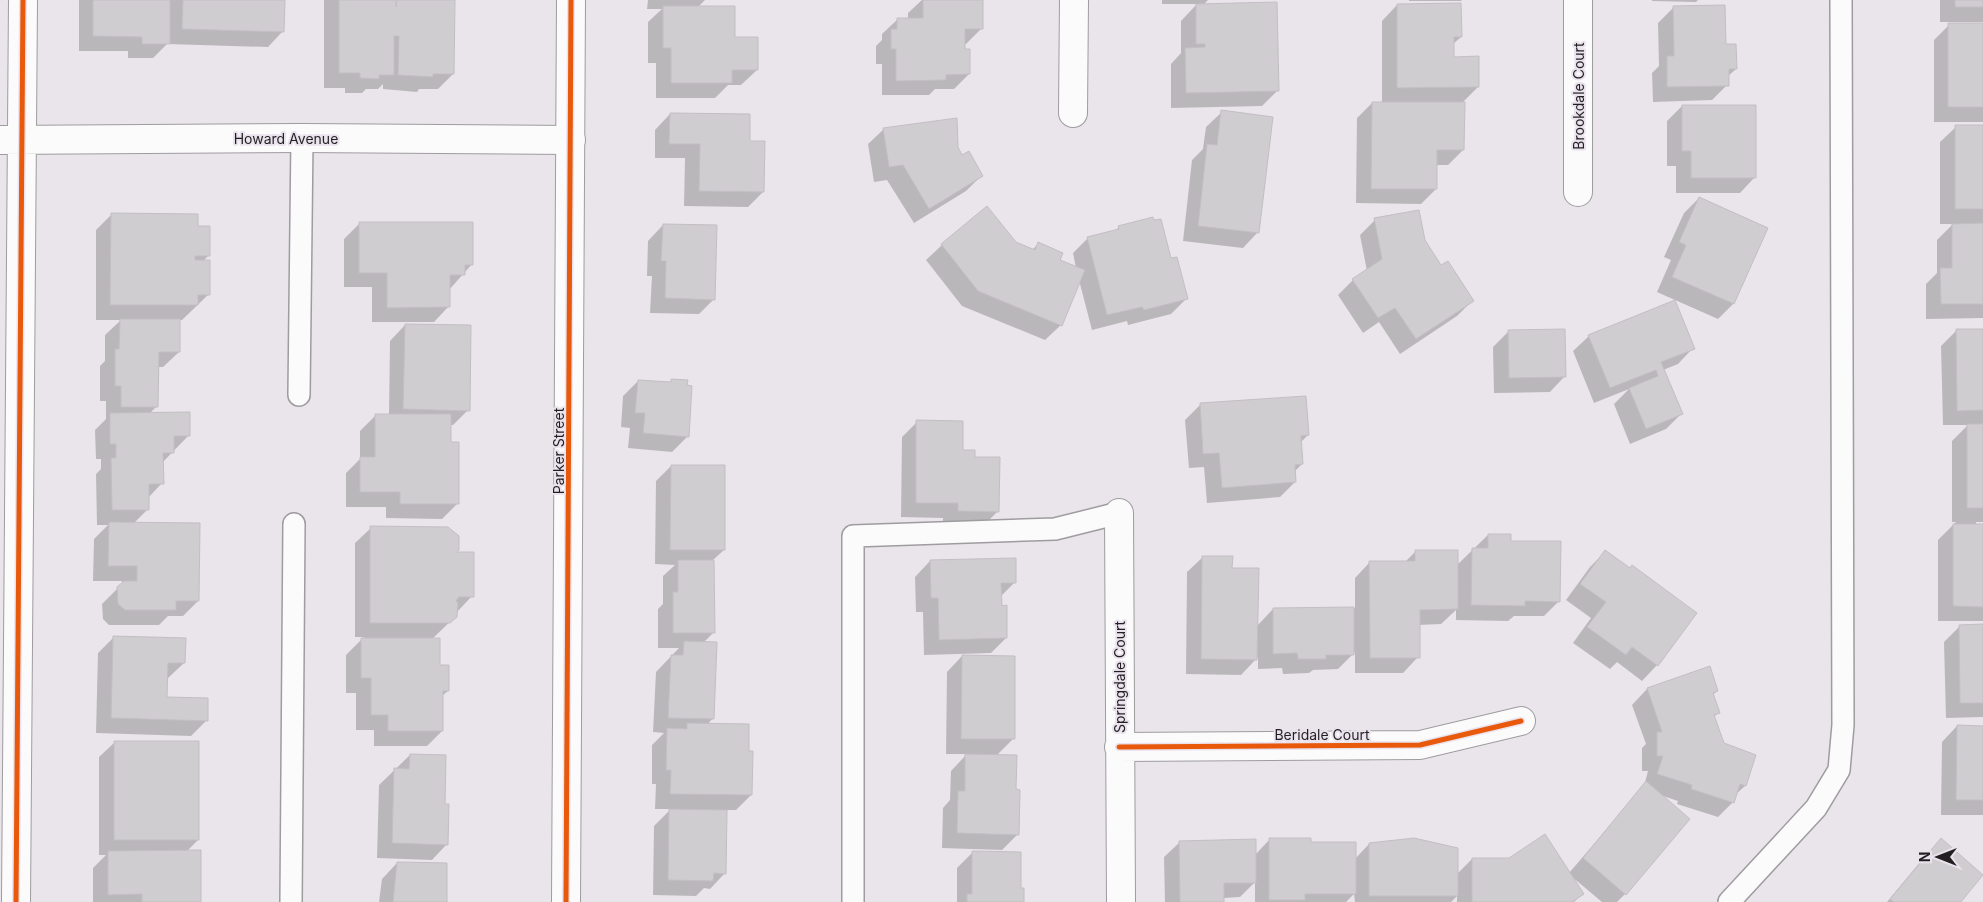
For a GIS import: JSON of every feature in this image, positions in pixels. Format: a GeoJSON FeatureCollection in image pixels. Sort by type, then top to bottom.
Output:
{"type":"FeatureCollection","features":[{"type":"Feature","properties":{"kind":"street"},"geometry":{"type":"LineString","coordinates":[[16,902],[11,140],[23,0]]}},
{"type":"Feature","properties":{"kind":"street","name":"Parker Street"},"geometry":{"type":"LineString","coordinates":[[566,902],[571,0]]}},
{"type":"Feature","properties":{"kind":"street"},"geometry":{"type":"LineString","coordinates":[[1073,113],[1074,0]]}},
{"type":"Feature","properties":{"kind":"street","name":"Brookdale Court"},"geometry":{"type":"LineString","coordinates":[[1578,0],[1578,192]]}},
{"type":"Feature","properties":{"kind":"street","name":"Howard Avenue"},"geometry":{"type":"LineString","coordinates":[[11,140],[302,138],[571,140]]}},
{"type":"Feature","properties":{"kind":"street","name":"Springdale Court"},"geometry":{"type":"LineString","coordinates":[[1119,513],[1121,902]]}},
{"type":"Feature","properties":{"kind":"street","name":"Beridale Court"},"geometry":{"type":"LineString","coordinates":[[1119,747],[1420,745],[1521,721]]}},
{"type":"Feature","properties":{"kind":"lane"},"geometry":{"type":"LineString","coordinates":[[1729,902],[1816,808],[1839,770],[1843,725],[1841,0]]}},
{"type":"Feature","properties":{"kind":"lane"},"geometry":{"type":"LineString","coordinates":[[299,395],[302,138]]}},
{"type":"Feature","properties":{"kind":"lane"},"geometry":{"type":"LineString","coordinates":[[853,902],[853,536],[1054,529],[1119,513]]}},
{"type":"Feature","properties":{"kind":"lane"},"geometry":{"type":"LineString","coordinates":[[292,902],[294,524]]}},
{"type":"Feature","properties":{"kind":"building"},"geometry":{"type":"Polygon","coordinates":[[[93,0],[170,0],[170,44],[142,44],[142,37],[93,36],[93,0]]]}},
{"type":"Feature","properties":{"kind":"building"},"geometry":{"type":"Polygon","coordinates":[[[183,0],[285,0],[284,32],[182,29],[183,0]]]}},
{"type":"Feature","properties":{"kind":"building"},"geometry":{"type":"Polygon","coordinates":[[[339,0],[396,0],[396,7],[397,0],[455,0],[454,74],[433,74],[433,77],[398,75],[399,36],[394,36],[394,75],[379,75],[379,79],[360,78],[360,73],[339,73],[339,0]]]}},
{"type":"Feature","properties":{"kind":"building"},"geometry":{"type":"Polygon","coordinates":[[[923,0],[983,0],[983,29],[965,29],[965,49],[970,49],[970,74],[946,75],[946,80],[896,81],[896,49],[891,49],[891,29],[897,29],[897,18],[923,18],[923,0]]]}},
{"type":"Feature","properties":{"kind":"building"},"geometry":{"type":"Polygon","coordinates":[[[1955,0],[1983,0],[1983,7],[1955,7],[1955,0]]]}},
{"type":"Feature","properties":{"kind":"building"},"geometry":{"type":"Polygon","coordinates":[[[1277,2],[1279,91],[1186,93],[1185,48],[1205,47],[1205,44],[1196,44],[1196,4],[1277,2]]]}},
{"type":"Feature","properties":{"kind":"building"},"geometry":{"type":"Polygon","coordinates":[[[1461,3],[1462,37],[1454,37],[1454,57],[1479,56],[1479,87],[1397,88],[1397,4],[1461,3]]]}},
{"type":"Feature","properties":{"kind":"building"},"geometry":{"type":"Polygon","coordinates":[[[1725,5],[1726,44],[1736,44],[1737,69],[1729,69],[1729,86],[1667,87],[1667,56],[1674,56],[1673,6],[1725,5]]]}},
{"type":"Feature","properties":{"kind":"building"},"geometry":{"type":"Polygon","coordinates":[[[663,6],[735,6],[735,37],[758,37],[758,70],[732,70],[732,83],[671,83],[671,48],[663,48],[663,6]]]}},
{"type":"Feature","properties":{"kind":"building"},"geometry":{"type":"Polygon","coordinates":[[[1948,23],[1983,23],[1983,107],[1948,107],[1948,23]]]}},
{"type":"Feature","properties":{"kind":"building"},"geometry":{"type":"Polygon","coordinates":[[[1372,102],[1465,102],[1464,150],[1437,150],[1437,189],[1371,189],[1372,102]]]}},
{"type":"Feature","properties":{"kind":"building"},"geometry":{"type":"Polygon","coordinates":[[[1682,105],[1756,105],[1756,178],[1691,178],[1691,151],[1682,151],[1682,105]]]}},
{"type":"Feature","properties":{"kind":"building"},"geometry":{"type":"Polygon","coordinates":[[[1221,110],[1273,117],[1259,233],[1198,226],[1207,144],[1217,145],[1221,110]]]}},
{"type":"Feature","properties":{"kind":"building"},"geometry":{"type":"Polygon","coordinates":[[[670,113],[750,114],[750,141],[765,141],[764,192],[699,191],[700,144],[669,144],[670,113]]]}},
{"type":"Feature","properties":{"kind":"building"},"geometry":{"type":"Polygon","coordinates":[[[957,118],[958,147],[962,155],[969,151],[983,176],[929,209],[903,165],[889,167],[883,128],[957,118]]]}},
{"type":"Feature","properties":{"kind":"building"},"geometry":{"type":"Polygon","coordinates":[[[1955,125],[1983,125],[1983,209],[1955,209],[1955,125]]]}},
{"type":"Feature","properties":{"kind":"building"},"geometry":{"type":"Polygon","coordinates":[[[1699,197],[1768,228],[1734,304],[1672,277],[1686,245],[1679,242],[1699,197]]]}},
{"type":"Feature","properties":{"kind":"building"},"geometry":{"type":"Polygon","coordinates":[[[987,206],[1016,242],[1035,250],[1038,242],[1063,253],[1060,260],[1085,270],[1062,326],[978,291],[941,244],[987,206]]]}},
{"type":"Feature","properties":{"kind":"building"},"geometry":{"type":"Polygon","coordinates":[[[1419,210],[1425,240],[1441,265],[1448,261],[1474,301],[1416,339],[1395,308],[1378,318],[1352,279],[1382,259],[1374,218],[1419,210]]]}},
{"type":"Feature","properties":{"kind":"building"},"geometry":{"type":"Polygon","coordinates":[[[111,213],[198,214],[198,226],[210,226],[210,256],[195,256],[195,260],[210,260],[210,295],[198,295],[198,305],[110,305],[111,213]]]}},
{"type":"Feature","properties":{"kind":"building"},"geometry":{"type":"Polygon","coordinates":[[[1153,217],[1154,220],[1161,219],[1171,258],[1177,257],[1188,299],[1144,310],[1142,307],[1107,315],[1087,237],[1119,229],[1118,226],[1153,217]]]}},
{"type":"Feature","properties":{"kind":"building"},"geometry":{"type":"Polygon","coordinates":[[[359,222],[473,222],[473,265],[465,265],[465,275],[450,275],[450,307],[387,308],[387,273],[359,273],[359,222]]]}},
{"type":"Feature","properties":{"kind":"building"},"geometry":{"type":"Polygon","coordinates":[[[1983,223],[1983,304],[1941,304],[1940,268],[1952,268],[1952,224],[1983,223]]]}},
{"type":"Feature","properties":{"kind":"building"},"geometry":{"type":"Polygon","coordinates":[[[663,224],[717,225],[715,300],[665,298],[666,261],[661,261],[663,224]]]}},
{"type":"Feature","properties":{"kind":"building"},"geometry":{"type":"Polygon","coordinates":[[[1675,300],[1695,349],[1661,362],[1683,414],[1646,429],[1629,388],[1658,376],[1656,370],[1610,388],[1588,335],[1675,300]]]}},
{"type":"Feature","properties":{"kind":"building"},"geometry":{"type":"Polygon","coordinates":[[[120,319],[180,319],[180,352],[159,352],[158,407],[121,407],[121,386],[115,386],[115,349],[119,349],[120,319]]]}},
{"type":"Feature","properties":{"kind":"building"},"geometry":{"type":"Polygon","coordinates":[[[405,324],[471,325],[470,411],[403,409],[405,324]]]}},
{"type":"Feature","properties":{"kind":"building"},"geometry":{"type":"Polygon","coordinates":[[[1565,329],[1566,377],[1509,378],[1508,330],[1565,329]]]}},
{"type":"Feature","properties":{"kind":"building"},"geometry":{"type":"Polygon","coordinates":[[[1956,329],[1983,329],[1983,410],[1957,411],[1956,329]]]}},
{"type":"Feature","properties":{"kind":"building"},"geometry":{"type":"Polygon","coordinates":[[[671,379],[688,380],[687,385],[692,386],[689,437],[643,433],[645,413],[635,413],[638,380],[671,382],[671,379]]]}},
{"type":"Feature","properties":{"kind":"building"},"geometry":{"type":"Polygon","coordinates":[[[1306,396],[1309,435],[1301,436],[1303,464],[1295,465],[1296,482],[1222,488],[1219,453],[1203,454],[1200,403],[1306,396]]]}},
{"type":"Feature","properties":{"kind":"building"},"geometry":{"type":"Polygon","coordinates":[[[190,412],[190,436],[174,436],[174,453],[163,453],[164,484],[149,484],[149,510],[112,510],[111,458],[116,458],[116,444],[110,444],[110,413],[190,412]]]}},
{"type":"Feature","properties":{"kind":"building"},"geometry":{"type":"Polygon","coordinates":[[[375,414],[451,414],[451,442],[459,442],[459,504],[400,504],[400,492],[360,492],[360,457],[375,457],[375,414]]]}},
{"type":"Feature","properties":{"kind":"building"},"geometry":{"type":"Polygon","coordinates":[[[916,420],[963,421],[963,450],[975,450],[975,457],[1000,457],[999,512],[958,511],[958,503],[916,503],[916,420]]]}},
{"type":"Feature","properties":{"kind":"building"},"geometry":{"type":"Polygon","coordinates":[[[1967,424],[1983,424],[1983,508],[1967,508],[1967,424]]]}},
{"type":"Feature","properties":{"kind":"building"},"geometry":{"type":"Polygon","coordinates":[[[671,465],[725,465],[725,550],[670,550],[671,465]]]}},
{"type":"Feature","properties":{"kind":"building"},"geometry":{"type":"Polygon","coordinates":[[[109,522],[200,523],[199,601],[176,601],[176,610],[125,610],[118,604],[117,587],[124,581],[137,581],[137,566],[108,566],[109,522]]]}},
{"type":"Feature","properties":{"kind":"building"},"geometry":{"type":"Polygon","coordinates":[[[1953,524],[1983,524],[1983,607],[1953,606],[1953,524]]]}},
{"type":"Feature","properties":{"kind":"building"},"geometry":{"type":"Polygon","coordinates":[[[370,526],[448,527],[459,536],[459,550],[457,552],[474,552],[474,597],[459,597],[456,601],[458,603],[457,617],[450,623],[370,623],[370,526]]]}},
{"type":"Feature","properties":{"kind":"building"},"geometry":{"type":"Polygon","coordinates":[[[1488,534],[1511,534],[1511,541],[1561,541],[1560,602],[1525,601],[1525,606],[1471,605],[1472,548],[1488,548],[1488,534]]]}},
{"type":"Feature","properties":{"kind":"building"},"geometry":{"type":"Polygon","coordinates":[[[1415,550],[1458,550],[1458,609],[1420,610],[1420,658],[1370,658],[1369,561],[1415,561],[1415,550]]]}},
{"type":"Feature","properties":{"kind":"building"},"geometry":{"type":"Polygon","coordinates":[[[1605,550],[1630,568],[1632,565],[1697,613],[1658,666],[1632,647],[1626,655],[1587,627],[1606,602],[1580,584],[1605,550]]]}},
{"type":"Feature","properties":{"kind":"building"},"geometry":{"type":"Polygon","coordinates":[[[1202,556],[1233,556],[1232,568],[1259,568],[1257,660],[1201,659],[1202,556]]]}},
{"type":"Feature","properties":{"kind":"building"},"geometry":{"type":"Polygon","coordinates":[[[1016,558],[1016,583],[1001,583],[1002,606],[1007,605],[1007,638],[939,640],[938,598],[931,598],[930,560],[1016,558]]]}},
{"type":"Feature","properties":{"kind":"building"},"geometry":{"type":"Polygon","coordinates":[[[678,560],[714,560],[715,633],[673,633],[673,592],[678,592],[678,560]]]}},
{"type":"Feature","properties":{"kind":"building"},"geometry":{"type":"Polygon","coordinates":[[[1354,607],[1354,655],[1326,655],[1326,659],[1298,659],[1297,653],[1273,654],[1273,608],[1354,607]]]}},
{"type":"Feature","properties":{"kind":"building"},"geometry":{"type":"Polygon","coordinates":[[[1983,624],[1983,703],[1960,703],[1959,625],[1983,624]]]}},
{"type":"Feature","properties":{"kind":"building"},"geometry":{"type":"Polygon","coordinates":[[[113,636],[186,638],[185,663],[168,663],[167,697],[208,698],[208,721],[111,718],[113,636]]]}},
{"type":"Feature","properties":{"kind":"building"},"geometry":{"type":"Polygon","coordinates":[[[361,638],[440,638],[440,665],[449,665],[449,691],[443,691],[443,731],[388,731],[388,715],[371,715],[371,678],[361,678],[361,638]]]}},
{"type":"Feature","properties":{"kind":"building"},"geometry":{"type":"Polygon","coordinates":[[[684,641],[717,642],[714,719],[668,718],[671,655],[683,655],[684,641]]]}},
{"type":"Feature","properties":{"kind":"building"},"geometry":{"type":"Polygon","coordinates":[[[962,655],[1015,656],[1015,739],[961,739],[962,655]]]}},
{"type":"Feature","properties":{"kind":"building"},"geometry":{"type":"Polygon","coordinates":[[[1710,666],[1718,691],[1713,693],[1720,713],[1714,715],[1724,743],[1756,755],[1746,786],[1740,784],[1734,803],[1691,789],[1692,785],[1657,774],[1663,756],[1657,756],[1657,732],[1662,732],[1647,688],[1710,666]]]}},
{"type":"Feature","properties":{"kind":"building"},"geometry":{"type":"Polygon","coordinates":[[[687,723],[749,724],[749,751],[753,751],[752,795],[670,794],[671,770],[666,770],[667,728],[687,729],[687,723]]]}},
{"type":"Feature","properties":{"kind":"building"},"geometry":{"type":"Polygon","coordinates":[[[1957,725],[1983,726],[1983,800],[1956,800],[1957,725]]]}},
{"type":"Feature","properties":{"kind":"building"},"geometry":{"type":"Polygon","coordinates":[[[114,741],[199,741],[199,840],[114,840],[114,741]]]}},
{"type":"Feature","properties":{"kind":"building"},"geometry":{"type":"Polygon","coordinates":[[[410,754],[446,755],[445,804],[449,804],[448,845],[392,843],[394,768],[409,769],[410,754]]]}},
{"type":"Feature","properties":{"kind":"building"},"geometry":{"type":"Polygon","coordinates":[[[965,754],[1017,755],[1016,789],[1020,790],[1019,835],[957,833],[958,791],[965,791],[965,754]]]}},
{"type":"Feature","properties":{"kind":"building"},"geometry":{"type":"Polygon","coordinates":[[[1646,781],[1690,819],[1626,895],[1583,858],[1646,781]]]}},
{"type":"Feature","properties":{"kind":"building"},"geometry":{"type":"Polygon","coordinates":[[[669,809],[727,810],[726,874],[714,873],[713,881],[668,880],[669,809]]]}},
{"type":"Feature","properties":{"kind":"building"},"geometry":{"type":"Polygon","coordinates":[[[1545,834],[1584,894],[1572,902],[1472,902],[1472,858],[1509,858],[1545,834]]]}},
{"type":"Feature","properties":{"kind":"building"},"geometry":{"type":"Polygon","coordinates":[[[1269,838],[1311,838],[1311,842],[1356,842],[1356,894],[1305,894],[1305,900],[1269,900],[1269,838]]]}},
{"type":"Feature","properties":{"kind":"building"},"geometry":{"type":"Polygon","coordinates":[[[1414,838],[1458,848],[1458,896],[1369,896],[1369,843],[1414,838]]]}},
{"type":"Feature","properties":{"kind":"building"},"geometry":{"type":"Polygon","coordinates":[[[1941,838],[1983,875],[1961,902],[1894,902],[1890,899],[1941,838]]]}},
{"type":"Feature","properties":{"kind":"building"},"geometry":{"type":"Polygon","coordinates":[[[1256,839],[1256,883],[1224,883],[1224,902],[1180,902],[1179,841],[1256,839]]]}},
{"type":"Feature","properties":{"kind":"building"},"geometry":{"type":"Polygon","coordinates":[[[201,850],[201,902],[142,902],[142,894],[108,895],[108,851],[201,850]]]}},
{"type":"Feature","properties":{"kind":"building"},"geometry":{"type":"Polygon","coordinates":[[[972,851],[1021,852],[1021,888],[1024,888],[1024,902],[967,902],[967,894],[972,894],[972,851]]]}},
{"type":"Feature","properties":{"kind":"building"},"geometry":{"type":"Polygon","coordinates":[[[397,862],[447,863],[447,902],[393,902],[397,862]]]}},
{"type":"Feature","properties":{"kind":"cycle path"},"geometry":{"type":"LineString","coordinates":[[16,902],[23,0]]}},
{"type":"Feature","properties":{"kind":"cycle path"},"geometry":{"type":"LineString","coordinates":[[566,902],[571,0]]}},
{"type":"Feature","properties":{"kind":"cycle path"},"geometry":{"type":"LineString","coordinates":[[1119,747],[1420,745],[1521,721]]}}]}
